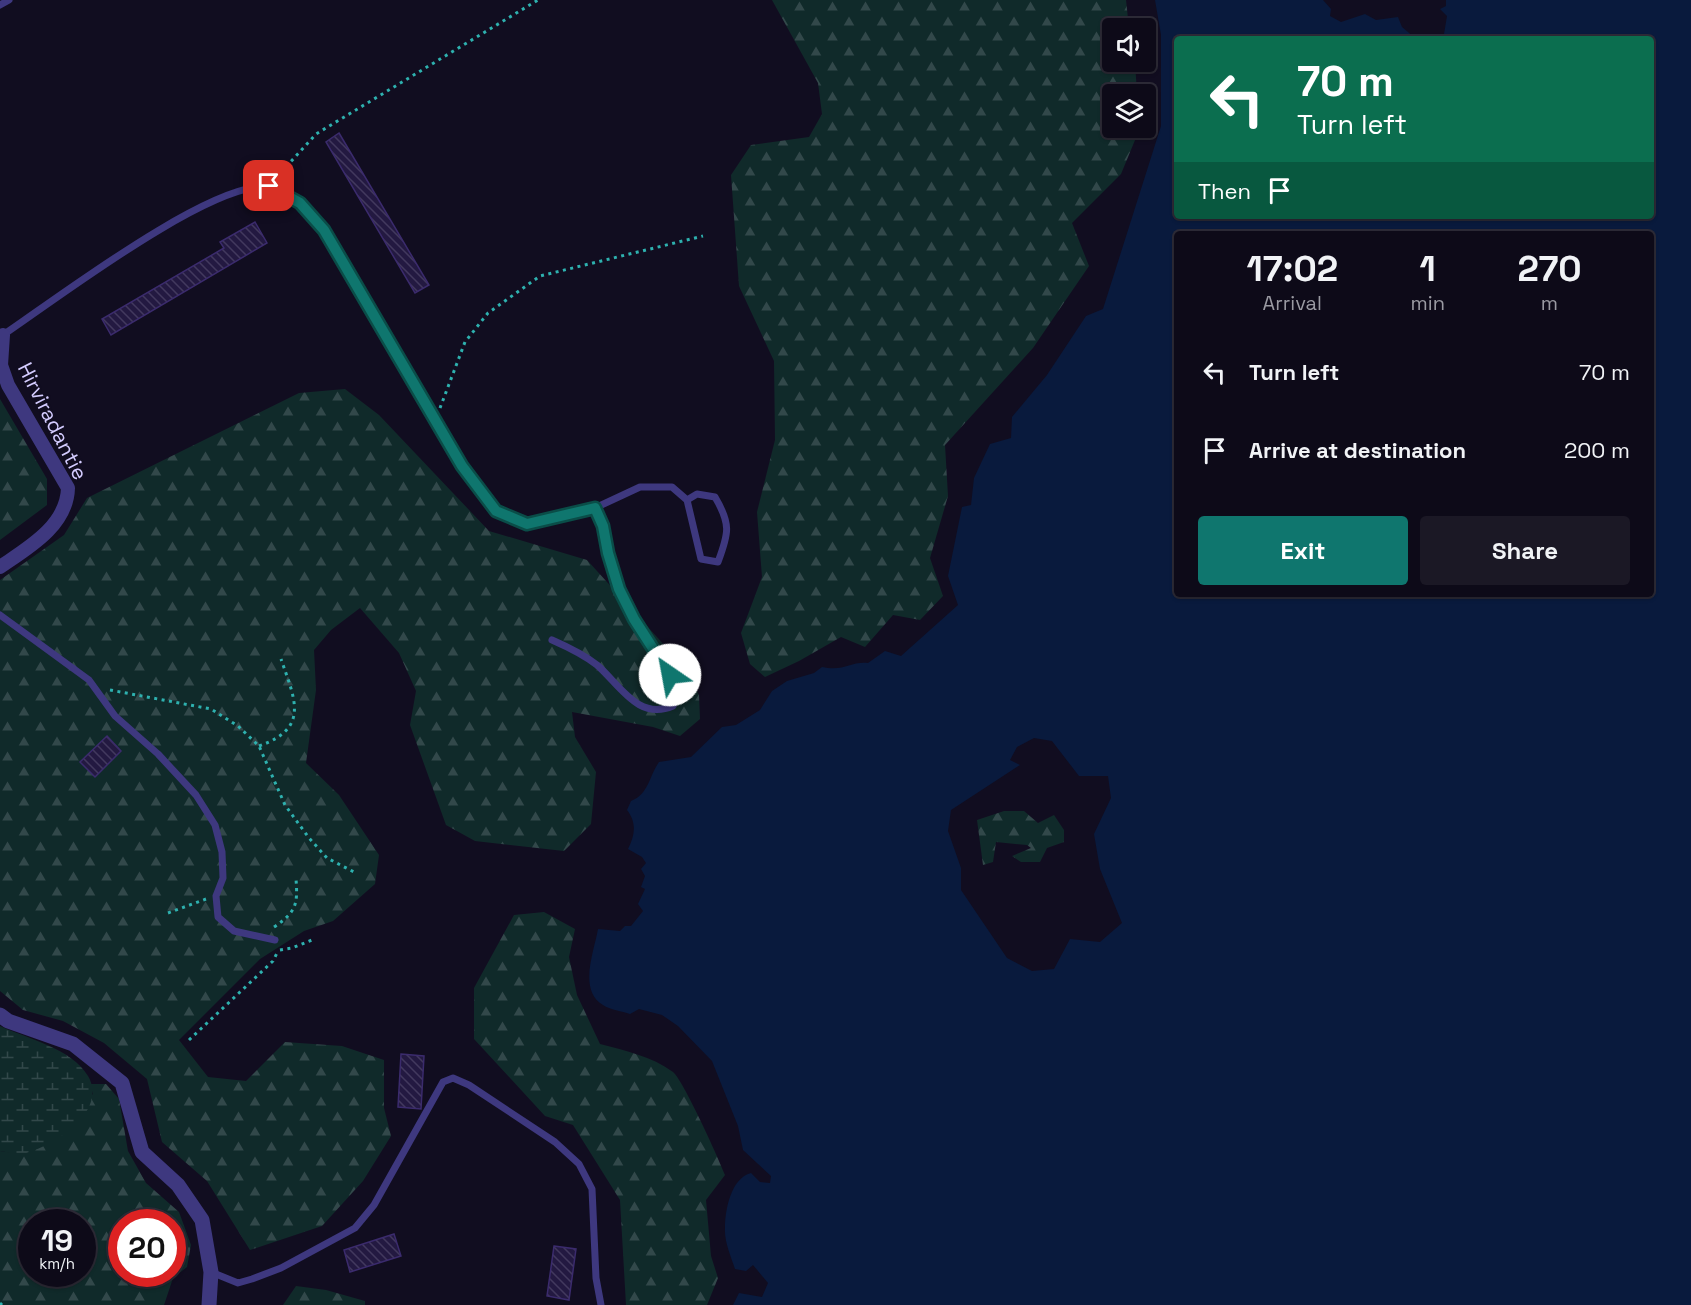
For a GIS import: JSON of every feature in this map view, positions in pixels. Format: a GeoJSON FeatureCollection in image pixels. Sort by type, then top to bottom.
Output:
{"type":"FeatureCollection","features":[{"type":"Feature","properties":{"kind":"street","name":"Hirviradantie"},"geometry":{"type":"LineString","coordinates":[[0,567],[52,528],[67,504],[68,488],[8,385],[1,365],[1,336]]}},
{"type":"Feature","properties":{"kind":"street"},"geometry":{"type":"LineString","coordinates":[[0,1015],[8,1021],[73,1044],[122,1083],[142,1152],[178,1185],[202,1220],[211,1272],[209,1305]]}},
{"type":"Feature","properties":{"kind":"lane"},"geometry":{"type":"LineString","coordinates":[[0,5],[9,0]]}},
{"type":"Feature","properties":{"kind":"lane"},"geometry":{"type":"LineString","coordinates":[[1,336],[174,221],[224,194],[247,187],[269,186],[300,203],[324,230],[462,466],[496,511],[527,524],[595,508],[640,488],[672,487],[687,500],[701,559],[718,562],[725,543],[727,517],[715,497],[697,494],[687,500]]}},
{"type":"Feature","properties":{"kind":"lane"},"geometry":{"type":"LineString","coordinates":[[552,640],[578,651],[639,706],[660,711],[672,706],[677,693],[670,675],[634,619],[619,589],[608,553],[603,526],[595,508]]}},
{"type":"Feature","properties":{"kind":"lane"},"geometry":{"type":"LineString","coordinates":[[0,615],[89,680],[115,716],[158,753],[196,795],[215,825],[222,852],[223,878],[216,896],[218,916],[234,931],[275,940]]}},
{"type":"Feature","properties":{"kind":"lane"},"geometry":{"type":"LineString","coordinates":[[211,1272],[238,1283],[252,1280],[281,1268],[355,1228],[374,1206],[442,1082],[453,1078],[469,1085],[555,1142],[579,1164],[592,1189],[596,1278],[601,1305]]}},
{"type":"Feature","properties":{"kind":"path"},"geometry":{"type":"LineString","coordinates":[[269,186],[316,134],[538,0]]}},
{"type":"Feature","properties":{"kind":"path"},"geometry":{"type":"LineString","coordinates":[[435,420],[465,342],[488,313],[540,276],[703,236]]}},
{"type":"Feature","properties":{"kind":"path"},"geometry":{"type":"LineString","coordinates":[[259,746],[275,740],[291,726],[297,707],[281,659]]}},
{"type":"Feature","properties":{"kind":"path"},"geometry":{"type":"LineString","coordinates":[[89,680],[108,689],[141,697],[212,709],[238,726],[259,746],[285,805],[309,838],[327,858],[354,872]]}},
{"type":"Feature","properties":{"kind":"path"},"geometry":{"type":"LineString","coordinates":[[258,938],[288,917],[298,902],[296,879]]}},
{"type":"Feature","properties":{"kind":"path"},"geometry":{"type":"LineString","coordinates":[[168,913],[216,896]]}},
{"type":"Feature","properties":{"kind":"path"},"geometry":{"type":"LineString","coordinates":[[189,1040],[273,961],[278,950],[275,940]]}},
{"type":"Feature","properties":{"kind":"path"},"geometry":{"type":"LineString","coordinates":[[278,950],[292,948],[312,940]]}},
{"type":"Feature","properties":{"kind":"green space"},"geometry":{"type":"Polygon","coordinates":[[[772,0],[1126,0],[1128,18],[1102,18],[1102,72],[1136,72],[1136,84],[1102,84],[1102,138],[1136,138],[1121,174],[1072,223],[1089,266],[1033,348],[945,445],[948,496],[930,558],[943,596],[920,620],[893,615],[865,647],[841,637],[765,677],[750,664],[741,633],[762,577],[757,512],[775,440],[774,361],[739,286],[731,175],[751,145],[809,137],[822,114],[818,83],[772,0]]]}},
{"type":"Feature","properties":{"kind":"green space"},"geometry":{"type":"Polygon","coordinates":[[[345,389],[379,415],[489,531],[587,560],[686,669],[699,695],[700,719],[680,736],[653,727],[572,712],[575,737],[596,772],[591,824],[564,851],[475,841],[446,825],[410,725],[416,691],[399,653],[360,608],[331,630],[314,650],[316,690],[306,763],[339,795],[379,855],[375,884],[333,921],[304,931],[260,959],[179,1040],[208,1077],[246,1081],[285,1042],[342,1046],[384,1060],[384,1108],[391,1136],[363,1181],[322,1226],[250,1250],[207,1181],[162,1142],[147,1079],[104,1043],[63,1021],[23,1010],[0,991],[0,580],[64,535],[87,498],[299,393],[345,389]]]}},
{"type":"Feature","properties":{"kind":"green space"},"geometry":{"type":"Polygon","coordinates":[[[0,399],[47,479],[47,505],[0,540],[0,399]]]}},
{"type":"Feature","properties":{"kind":"green space"},"geometry":{"type":"Polygon","coordinates":[[[1004,811],[1024,811],[1038,823],[1054,815],[1064,830],[1064,842],[1047,848],[1040,862],[1021,862],[1012,856],[1031,848],[1027,845],[996,842],[993,862],[983,865],[977,820],[1004,811]]]}},
{"type":"Feature","properties":{"kind":"green space"},"geometry":{"type":"Polygon","coordinates":[[[544,912],[575,929],[569,957],[577,995],[600,1044],[647,1058],[673,1072],[709,1137],[725,1175],[706,1200],[711,1256],[718,1278],[707,1305],[626,1305],[620,1200],[573,1125],[545,1116],[474,1039],[474,988],[514,915],[544,912]]]}},
{"type":"Feature","properties":{"kind":"green space"},"geometry":{"type":"Polygon","coordinates":[[[0,1026],[48,1045],[71,1058],[88,1076],[92,1089],[91,1102],[84,1115],[74,1126],[48,1144],[23,1154],[0,1151],[0,1026]]]}},
{"type":"Feature","properties":{"kind":"green space"},"geometry":{"type":"Polygon","coordinates":[[[90,1084],[106,1084],[119,1099],[128,1151],[146,1183],[176,1209],[108,1209],[108,1287],[170,1287],[164,1305],[0,1305],[0,1151],[21,1154],[93,1094],[90,1084]]]}},
{"type":"Feature","properties":{"kind":"green space"},"geometry":{"type":"Polygon","coordinates":[[[186,1231],[191,1245],[186,1268],[186,1231]]]}},
{"type":"Feature","properties":{"kind":"green space"},"geometry":{"type":"Polygon","coordinates":[[[296,1286],[326,1290],[365,1301],[365,1305],[283,1305],[296,1286]]]}},
{"type":"Feature","properties":{"kind":"water"},"geometry":{"type":"Polygon","coordinates":[[[1155,0],[1323,0],[1331,9],[1330,16],[1341,22],[1365,14],[1376,20],[1398,17],[1402,27],[1413,36],[1174,36],[1174,219],[1654,219],[1654,36],[1430,36],[1444,34],[1447,16],[1440,9],[1446,6],[1446,0],[1691,0],[1691,1305],[733,1305],[739,1293],[762,1297],[768,1283],[753,1265],[746,1271],[735,1269],[725,1233],[730,1196],[738,1181],[744,1176],[751,1173],[760,1182],[770,1183],[771,1176],[743,1150],[738,1126],[712,1061],[678,1026],[662,1015],[639,1009],[630,1014],[609,1008],[595,998],[591,990],[589,980],[591,959],[598,929],[620,931],[625,926],[631,926],[643,911],[638,904],[645,889],[641,887],[645,876],[641,869],[646,863],[642,857],[628,849],[634,829],[627,810],[631,801],[642,794],[659,762],[691,757],[722,727],[736,725],[760,710],[772,691],[787,681],[814,673],[822,667],[836,668],[868,663],[885,651],[901,656],[958,605],[948,576],[962,507],[971,505],[974,478],[990,444],[1011,438],[1012,417],[1047,375],[1086,316],[1103,309],[1161,126],[1161,35],[1155,0]],[[1034,738],[1017,747],[1010,760],[1020,765],[951,810],[948,831],[961,868],[961,890],[1007,958],[1032,971],[1054,969],[1070,939],[1100,942],[1122,923],[1100,869],[1094,834],[1111,798],[1108,776],[1079,776],[1052,741],[1034,738]]]}},
{"type":"Feature","properties":{"kind":"building"},"geometry":{"type":"Polygon","coordinates":[[[339,133],[429,285],[415,293],[326,142],[339,133]]]}},
{"type":"Feature","properties":{"kind":"building"},"geometry":{"type":"Polygon","coordinates":[[[255,222],[267,243],[111,335],[102,319],[224,248],[220,242],[255,222]]]}},
{"type":"Feature","properties":{"kind":"building"},"geometry":{"type":"Polygon","coordinates":[[[107,736],[121,751],[95,777],[80,762],[107,736]]]}},
{"type":"Feature","properties":{"kind":"building"},"geometry":{"type":"Polygon","coordinates":[[[401,1054],[424,1056],[421,1109],[398,1107],[401,1054]]]}},
{"type":"Feature","properties":{"kind":"building"},"geometry":{"type":"Polygon","coordinates":[[[394,1234],[401,1256],[350,1272],[344,1250],[394,1234]]]}},
{"type":"Feature","properties":{"kind":"building"},"geometry":{"type":"Polygon","coordinates":[[[554,1246],[576,1249],[569,1300],[547,1296],[554,1246]]]}},
{"type":"Feature","properties":{"kind":"route"},"geometry":{"type":"LineString","coordinates":[[269,186],[300,203],[324,230],[462,466],[496,511],[527,524],[595,508],[595,513],[603,526],[608,553],[619,589],[634,619],[670,675]]}}]}
